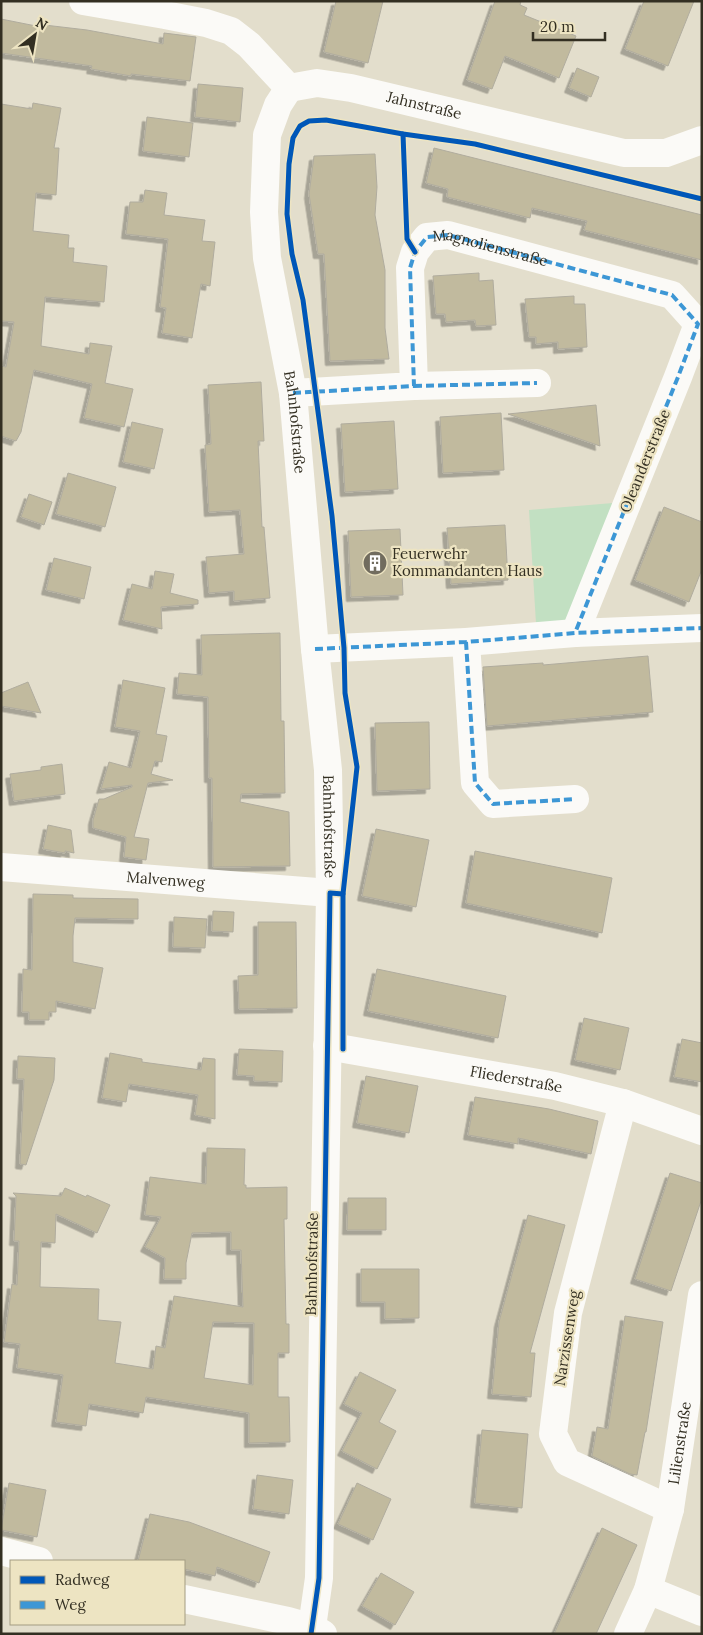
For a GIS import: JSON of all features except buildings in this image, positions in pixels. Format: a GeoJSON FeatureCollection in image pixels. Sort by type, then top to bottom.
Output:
{"type":"FeatureCollection","features":[{"type":"Feature","properties":{"kind":"street"},"geometry":{"type":"LineString","coordinates":[[83,1],[167,8],[231,31],[249,45],[289,88]]}},
{"type":"Feature","properties":{"kind":"street","name":"Jahnstraße"},"geometry":{"type":"LineString","coordinates":[[289,88],[316,83],[351,88],[624,153],[666,153],[702,140]]}},
{"type":"Feature","properties":{"kind":"street","name":"Bahnhofstraße"},"geometry":{"type":"LineString","coordinates":[[289,88],[278,105],[267,135],[264,212],[266,258],[293,393],[314,649],[328,770],[330,893],[319,1578],[315,1632]]}},
{"type":"Feature","properties":{"kind":"street","name":"Magnolienstraße"},"geometry":{"type":"LineString","coordinates":[[414,386],[410,268],[414,252],[427,237],[448,235],[672,295]]}},
{"type":"Feature","properties":{"kind":"street","name":"Oleanderstraße"},"geometry":{"type":"LineString","coordinates":[[575,633],[698,324],[672,295]]}},
{"type":"Feature","properties":{"kind":"street"},"geometry":{"type":"LineString","coordinates":[[293,393],[414,386],[537,383]]}},
{"type":"Feature","properties":{"kind":"street"},"geometry":{"type":"LineString","coordinates":[[314,649],[466,642],[575,633],[702,628]]}},
{"type":"Feature","properties":{"kind":"street"},"geometry":{"type":"LineString","coordinates":[[466,642],[476,783],[493,804],[576,799]]}},
{"type":"Feature","properties":{"kind":"street","name":"Malvenweg"},"geometry":{"type":"LineString","coordinates":[[1,867],[330,893]]}},
{"type":"Feature","properties":{"kind":"street","name":"Fliederstraße"},"geometry":{"type":"LineString","coordinates":[[327,1046],[555,1086],[624,1103],[702,1131]]}},
{"type":"Feature","properties":{"kind":"street","name":"Narzissenweg"},"geometry":{"type":"LineString","coordinates":[[624,1103],[568,1313],[552,1434],[567,1462],[670,1509]]}},
{"type":"Feature","properties":{"kind":"street","name":"Lilienstraße"},"geometry":{"type":"LineString","coordinates":[[628,1634],[648,1590],[670,1509],[701,1298]]}},
{"type":"Feature","properties":{"kind":"street"},"geometry":{"type":"LineString","coordinates":[[1,1551],[35,1560]]}},
{"type":"Feature","properties":{"kind":"street"},"geometry":{"type":"LineString","coordinates":[[648,1590],[702,1612]]}},
{"type":"Feature","properties":{"kind":"street"},"geometry":{"type":"LineString","coordinates":[[185,1599],[288,1621],[315,1632]]}},
{"type":"Feature","properties":{"kind":"green space"},"geometry":{"type":"Polygon","coordinates":[[[613,503],[572,621],[536,623],[529,510],[613,503]]]}},
{"type":"Feature","properties":{"kind":"marked path"},"geometry":{"type":"LineString","coordinates":[[293,393],[414,386],[410,268],[415,252],[427,237],[448,235],[672,295],[698,324],[575,633]]}},
{"type":"Feature","properties":{"kind":"marked path"},"geometry":{"type":"LineString","coordinates":[[414,386],[537,383]]}},
{"type":"Feature","properties":{"kind":"marked path"},"geometry":{"type":"LineString","coordinates":[[315,649],[466,642],[575,633],[702,628]]}},
{"type":"Feature","properties":{"kind":"marked path"},"geometry":{"type":"LineString","coordinates":[[466,642],[475,783],[493,804],[575,799]]}},
{"type":"Feature","properties":{"kind":"cycle path"},"geometry":{"type":"LineString","coordinates":[[343,1049],[343,894],[357,767],[345,693],[344,648],[332,516],[303,300],[292,254],[287,214],[289,164],[293,138],[300,126],[309,121],[326,120],[403,134],[475,144],[702,199]]}},
{"type":"Feature","properties":{"kind":"cycle path"},"geometry":{"type":"LineString","coordinates":[[403,134],[407,239],[415,252]]}},
{"type":"Feature","properties":{"kind":"cycle path"},"geometry":{"type":"LineString","coordinates":[[311,1634],[319,1578],[330,893],[343,894]]}},
{"type":"Feature","properties":{"kind":"place","name":"Feuerwehr Kommandanten Haus"},"geometry":{"type":"Point","coordinates":[375,563]}}]}
